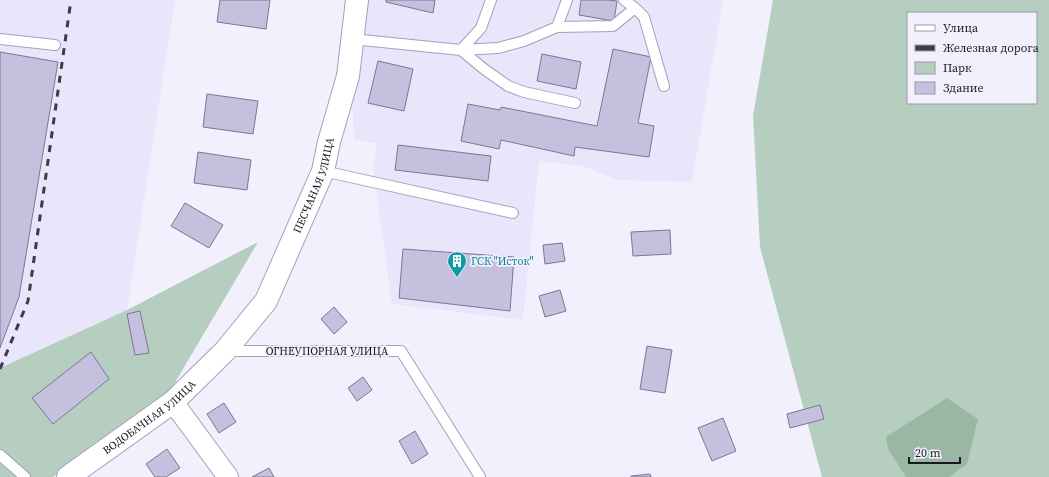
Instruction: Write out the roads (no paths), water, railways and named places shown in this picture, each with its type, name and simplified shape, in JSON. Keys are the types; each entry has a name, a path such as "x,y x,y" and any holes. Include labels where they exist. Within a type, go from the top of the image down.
{"street":[{"name":"ПЕСЧАНАЯ УЛИЦА","path":"225,351 266,301 323,171 329,142 348,76 357,0"},
{"name":"ВОДОБАЧНАЯ УЛИЦА","path":"68,477 174,402 225,351"},
{"path":"174,402 228,477"}],"lane":[{"path":"461,50 481,28 491,0"},
{"path":"557,28 567,0"},
{"path":"624,0 644,17 664,86"},
{"path":"352,39 461,50 498,48 524,41 557,28 613,26 635,8"},
{"path":"0,39 55,45"},
{"path":"461,50 508,86 524,92 575,103"},
{"path":"323,171 513,213"},
{"name":"ОГНЕУПОРНАЯ УЛИЦА","path":"225,351 401,351 480,477"},
{"path":"0,455 26,477"}],"railway":[{"path":"0,369 28,301 71,0"}],"place":[{"name":"ГСК \"Исток\"","path":"457,278"}]}
